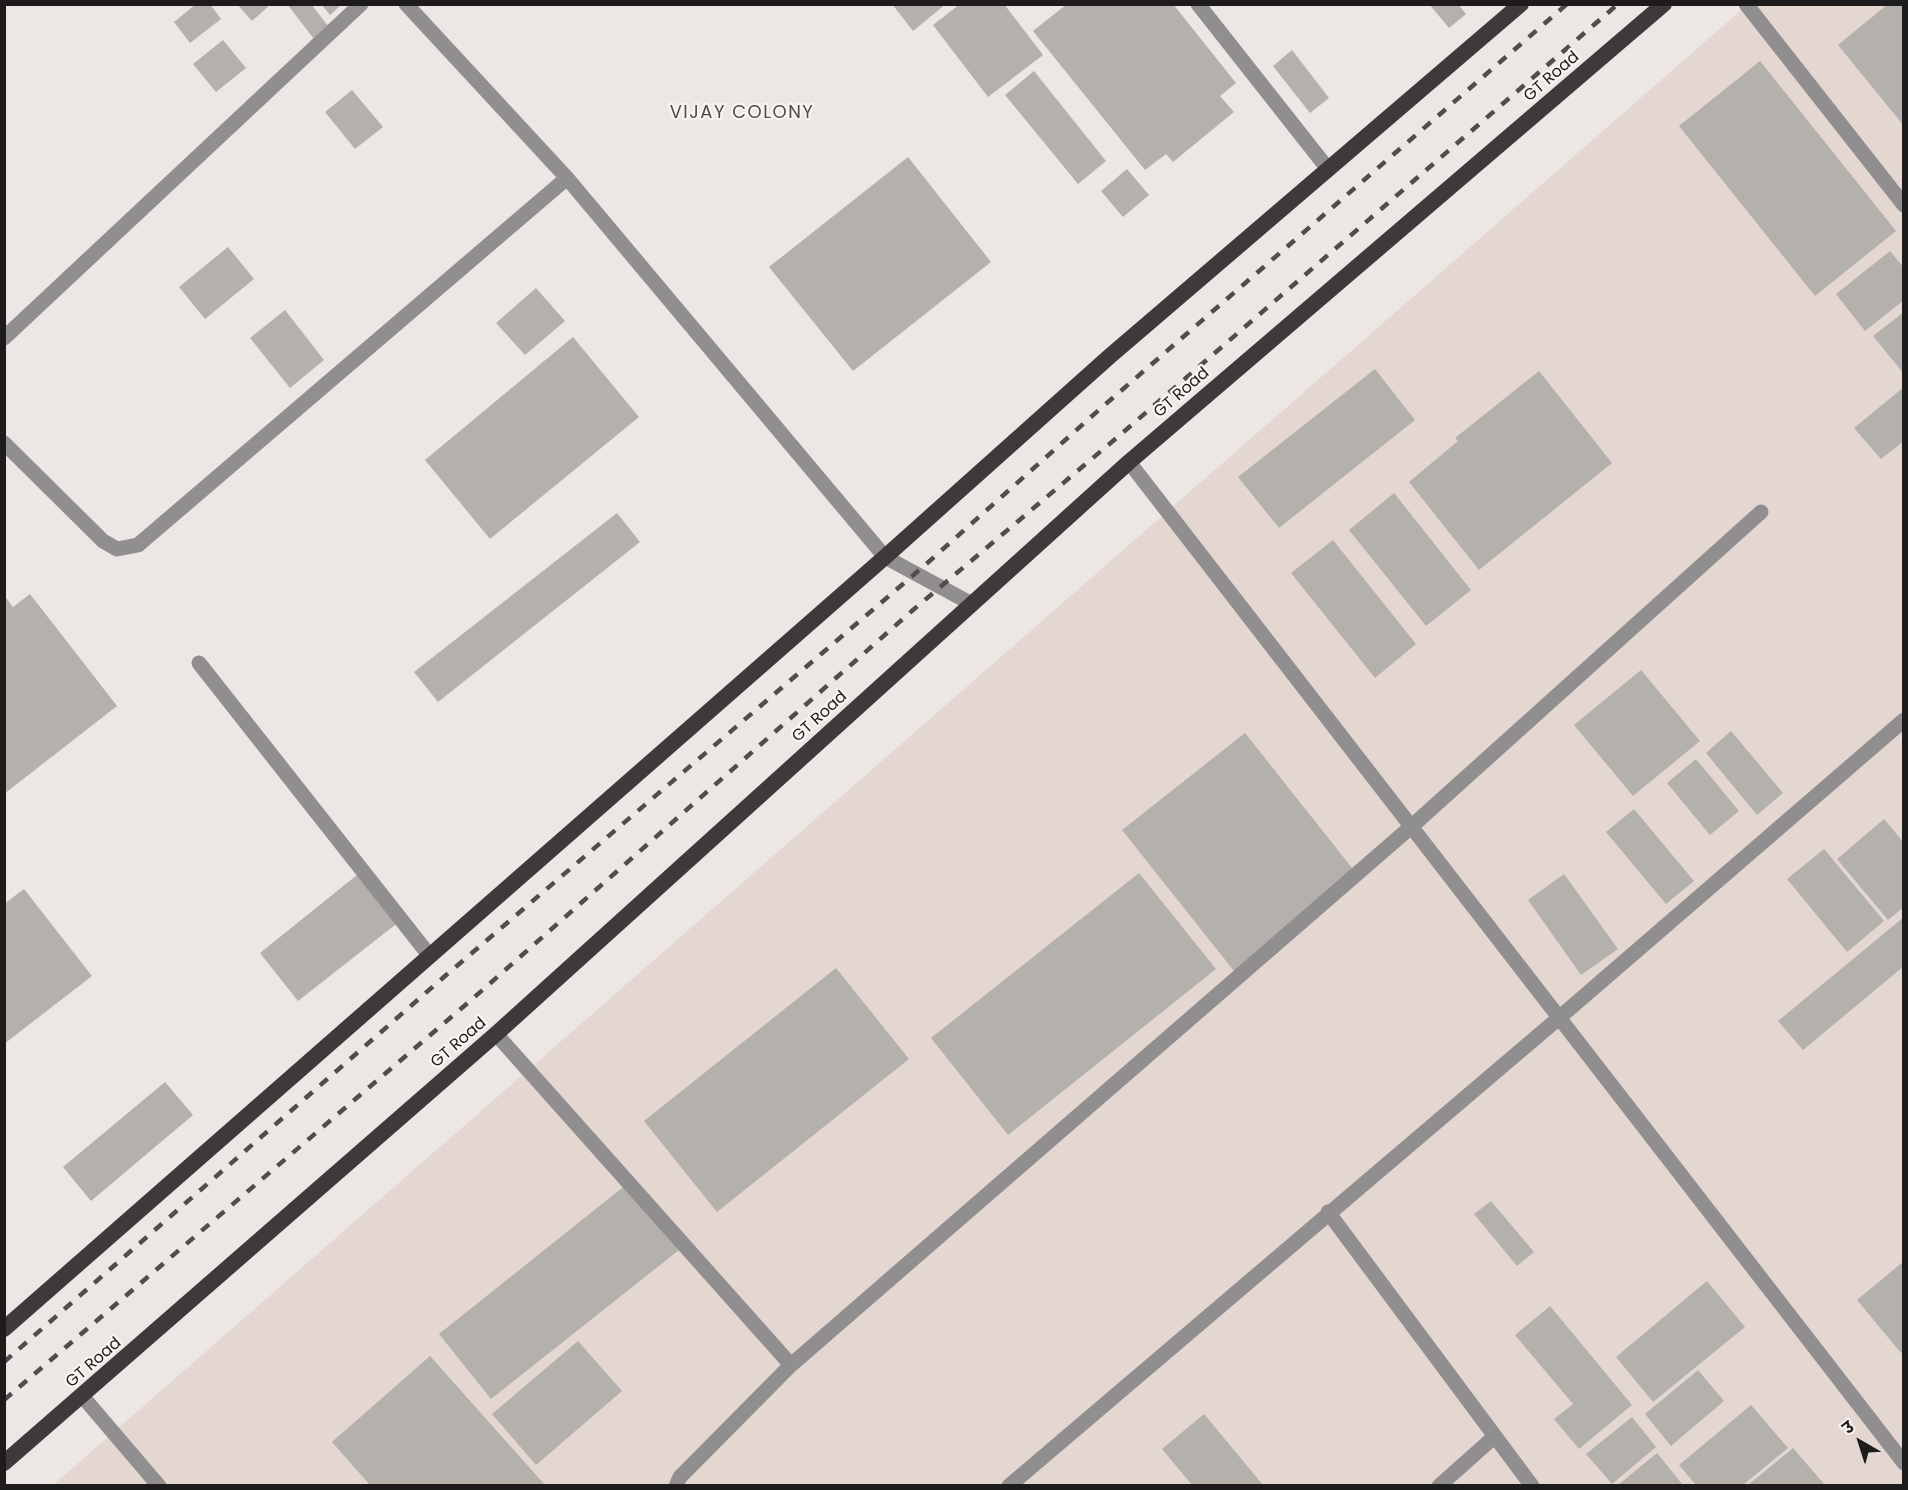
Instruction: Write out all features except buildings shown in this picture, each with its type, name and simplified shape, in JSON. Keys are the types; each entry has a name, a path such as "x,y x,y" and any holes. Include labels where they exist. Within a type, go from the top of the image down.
{"highway":[{"path":"4,1329 885,557 1110,356 1521,4"},
{"name":"GT Road","path":"4,1463 496,1034 1129,462 1664,4"}],"street":[{"path":"4,338 361,4"},
{"path":"406,4 567,178 885,557 972,604"},
{"path":"1198,4 1328,169"},
{"path":"1746,4 1904,205"},
{"path":"4,443 103,541 117,549 138,545 567,178"},
{"path":"1129,462 1904,1463"},
{"path":"676,1485 680,1477 791,1365 1412,826 1761,512"},
{"path":"199,663 429,955"},
{"path":"1009,1485 1560,1017 1904,720"},
{"path":"496,1034 791,1365"},
{"path":"1329,1212 1494,1437 1532,1485"},
{"path":"83,1396 159,1485"},
{"path":"1439,1485 1494,1437"}],"shaded area":[{"path":"1747,5 1903,5 1903,1485 52,1486"}],"railway":[{"path":"4,1362 445,976 924,566 1100,409 1567,4"},
{"path":"4,1400 470,1001 913,610 1120,435 1618,4"}],"district":[{"name":"VIJAY COLONY","path":"742,113"}]}
